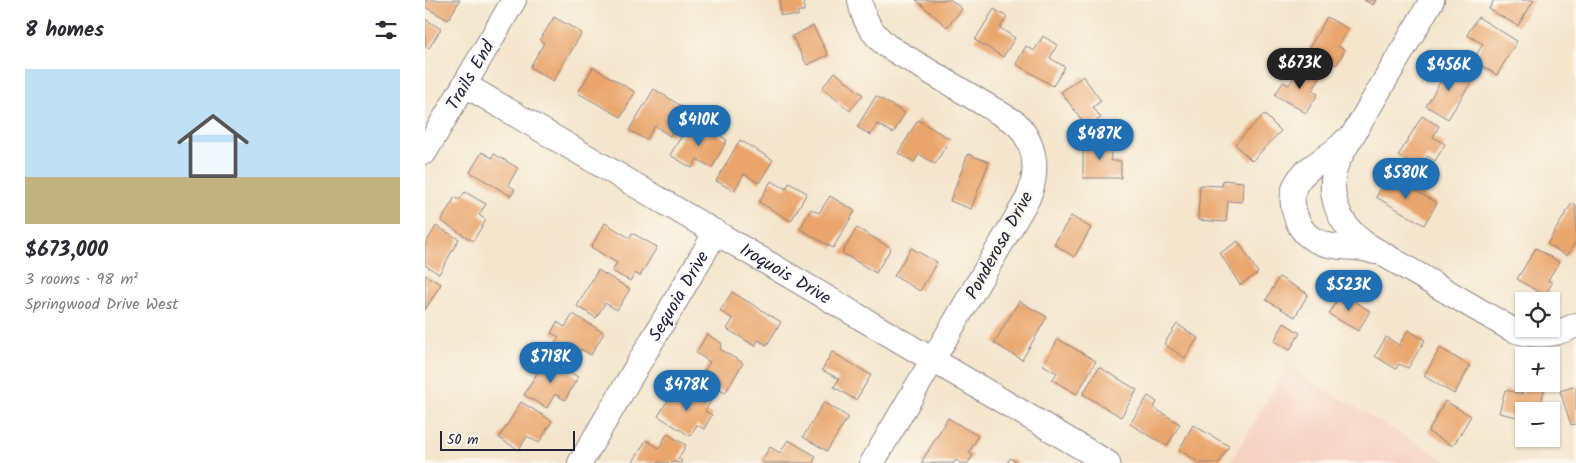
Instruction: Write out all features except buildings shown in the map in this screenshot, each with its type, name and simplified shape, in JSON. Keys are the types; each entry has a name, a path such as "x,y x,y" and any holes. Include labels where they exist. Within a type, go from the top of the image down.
{"street":[{"name":"Trails End","path":"425,152 514,0"},
{"name":"Ponderosa Drive","path":"860,0 865,19 877,37 893,50 1016,123 1025,132 1031,144 1035,166 1034,179 1028,198 872,463"},
{"path":"1431,0 1342,152 1333,174 1335,203 1341,218 1355,236 1511,329 1529,334 1545,335 1558,333 1576,325"},
{"name":"Iroquois Drive","path":"465,85 1108,463"},
{"path":"1357,127 1332,153 1312,165 1300,178 1293,192 1293,208 1300,226 1315,240 1328,245 1368,249 1392,259"},
{"name":"Sequoia Drive","path":"580,463 716,232"}],"shaded area":[{"path":"1287,367 1450,463 1230,463"}]}
